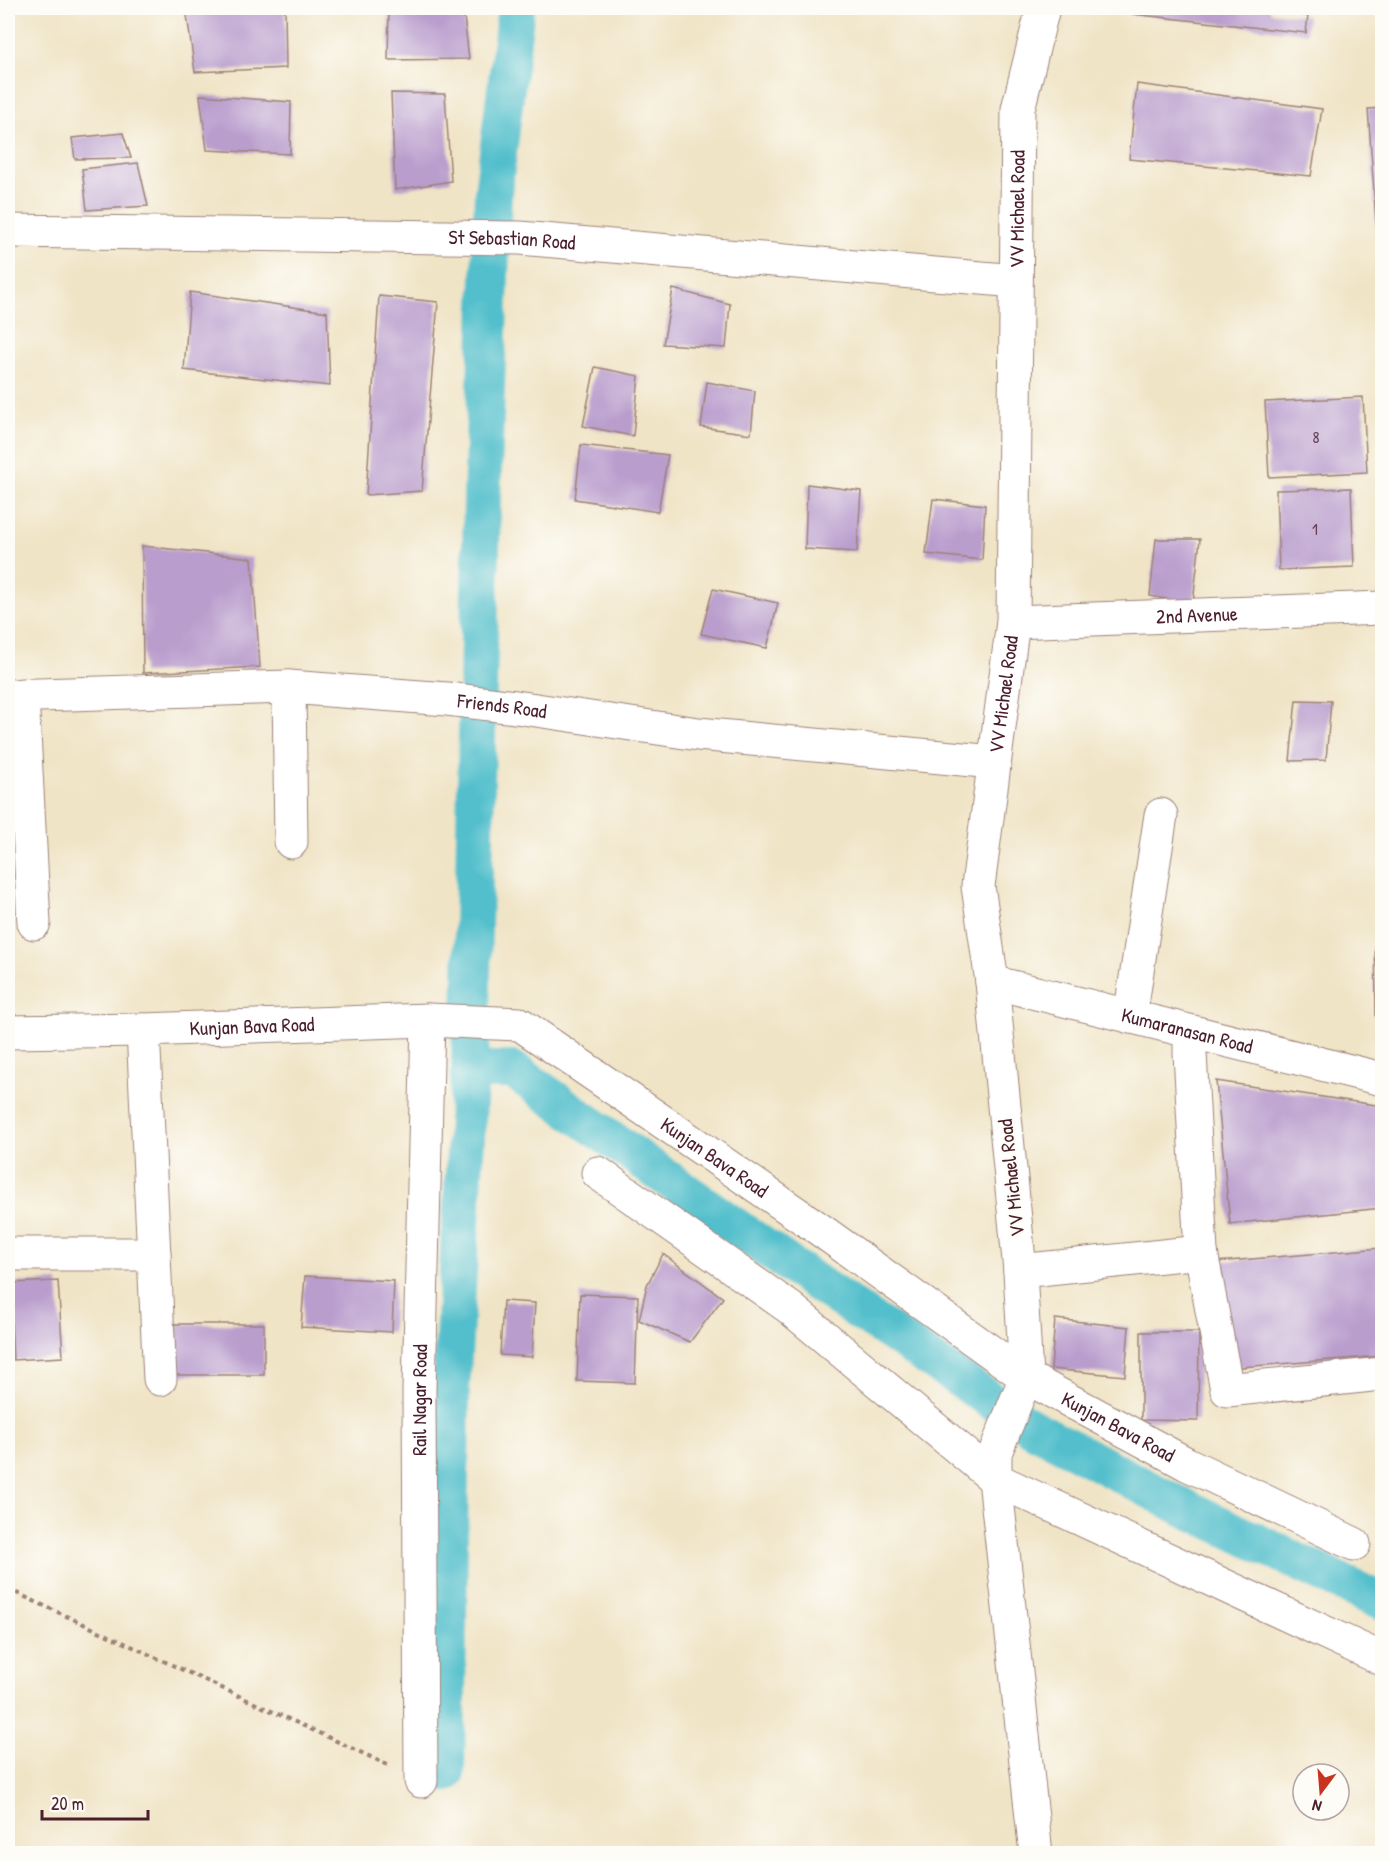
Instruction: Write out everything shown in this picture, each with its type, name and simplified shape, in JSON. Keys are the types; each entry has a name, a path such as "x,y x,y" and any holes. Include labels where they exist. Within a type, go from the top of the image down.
{"street":[{"name":"VV Michael Road","path":"1025,1380 1020,1271 992,982 978,886 1013,622 1018,109 1043,8"},
{"name":"St Sebastian Road","path":"8,231 514,238 1016,281"},
{"name":"2nd Avenue","path":"1013,622 1383,608"},
{"name":"Friends Road","path":"15,696 289,687 447,699 698,734 994,762"},
{"path":"289,687 291,842"},
{"path":"15,696 34,923"},
{"path":"1130,1017 1161,815"},
{"name":"Kumaranasan Road","path":"992,982 1383,1079"},
{"name":"Kunjan Bava Road","path":"8,1032 143,1030 428,1020 520,1024 822,1231 1025,1380 1187,1464 1354,1544"},
{"name":"Rail Nagar Road","path":"421,1781 418,1391 428,1020"},
{"path":"143,1030 160,1379"},
{"path":"1190,1032 1201,1252 1227,1390 1383,1374"},
{"path":"598,1173 790,1308 995,1466 1383,1659"},
{"path":"1020,1271 1201,1252"},
{"path":"8,1254 154,1254"},
{"path":"1025,1380 995,1466 1036,1854"}],"path":[{"path":"8,1589 421,1781"}],"building":[{"path":"186,8 285,8 286,68 195,72"},
{"path":"389,8 463,8 469,59 388,60"},
{"path":"1133,8 1270,8 1270,12 1308,16 1306,33 1132,14"},
{"path":"1137,84 1322,109 1311,176 1129,159"},
{"path":"391,93 445,94 451,181 395,190"},
{"path":"200,95 291,102 290,154 207,150"},
{"path":"1382,108 1382,247 1378,248 1368,109"},
{"path":"123,133 131,158 75,159 72,138"},
{"path":"138,163 148,206 87,210 82,169"},
{"path":"673,289 730,304 726,348 663,344"},
{"path":"190,292 327,312 330,386 184,370"},
{"path":"379,296 438,302 422,491 366,495"},
{"path":"595,367 639,376 633,436 583,426"},
{"path":"707,382 755,391 751,434 701,427"},
{"path":"1363,397 1367,472 1269,477 1265,402"},
{"path":"581,445 668,455 658,512 575,499"},
{"path":"807,484 861,491 857,552 805,549"},
{"path":"1351,488 1354,567 1279,570 1276,490"},
{"path":"933,499 985,505 982,560 926,554"},
{"path":"1156,539 1200,539 1193,604 1150,596"},
{"path":"142,546 252,558 260,667 143,673"},
{"path":"713,589 778,603 767,648 701,634"},
{"path":"1296,700 1331,701 1326,760 1290,761"},
{"path":"1375,929 1382,929 1382,1017 1376,1017"},
{"path":"1216,1081 1382,1106 1382,1208 1230,1224"},
{"path":"1382,1248 1382,1356 1228,1368 1216,1262"},
{"path":"663,1254 723,1298 690,1342 639,1320 647,1285"},
{"path":"305,1276 394,1281 392,1332 301,1327"},
{"path":"58,1281 63,1357 13,1360 9,1283"},
{"path":"580,1294 638,1296 635,1383 577,1381"},
{"path":"503,1301 535,1303 532,1357 500,1355"},
{"path":"1055,1319 1129,1327 1125,1376 1051,1369"},
{"path":"172,1324 264,1324 264,1375 172,1375"},
{"path":"1141,1332 1199,1332 1198,1421 1141,1420"},
{"path":"1167,1849 1247,1850 1247,1854 1168,1854"}],"waterway":[{"path":"446,1773 451,1389 470,1070 482,499 493,193 516,8"},
{"path":"470,1070 513,1070 793,1267 1029,1426 1175,1503 1382,1602"}]}
